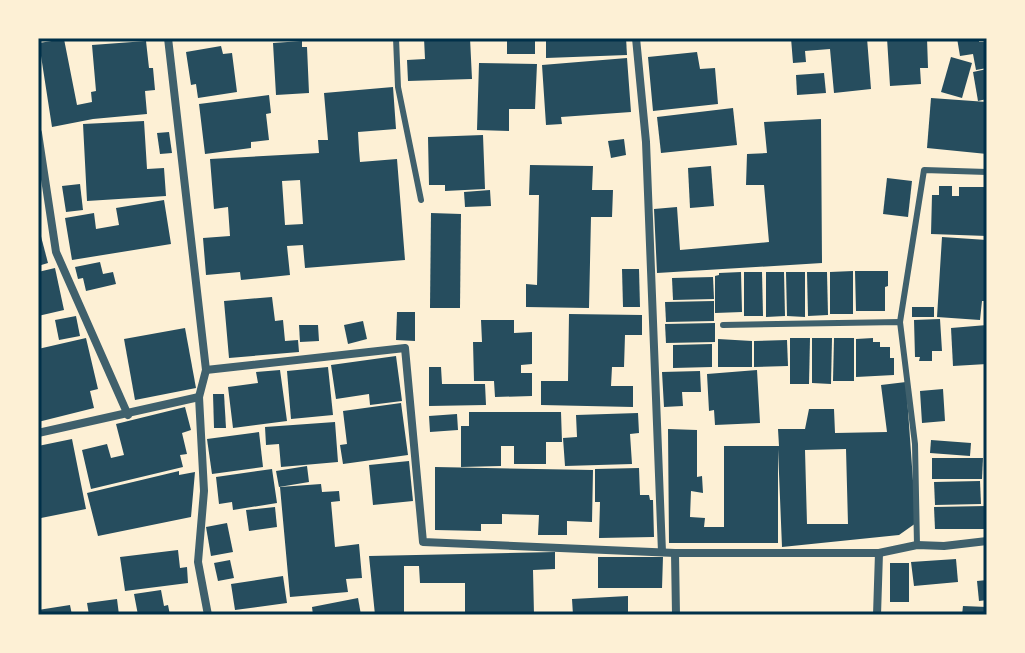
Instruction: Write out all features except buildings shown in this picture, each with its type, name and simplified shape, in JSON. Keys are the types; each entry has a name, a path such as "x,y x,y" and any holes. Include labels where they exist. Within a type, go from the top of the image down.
{"street":[{"path":"168,38 206,370 199,397 204,491 198,562 208,615"},
{"path":"636,38 646,142 662,552"},
{"path":"38,133 56,252 128,415"},
{"path":"206,370 405,348 423,542 675,553 879,553 917,545 944,546 987,541"},
{"path":"38,433 199,397"},
{"path":"675,553 676,615"},
{"path":"877,615 879,553"}],"lane":[{"path":"396,38 398,87 421,200"},
{"path":"917,545 915,444 900,322 924,170 987,172"},
{"path":"723,325 900,322"}]}
